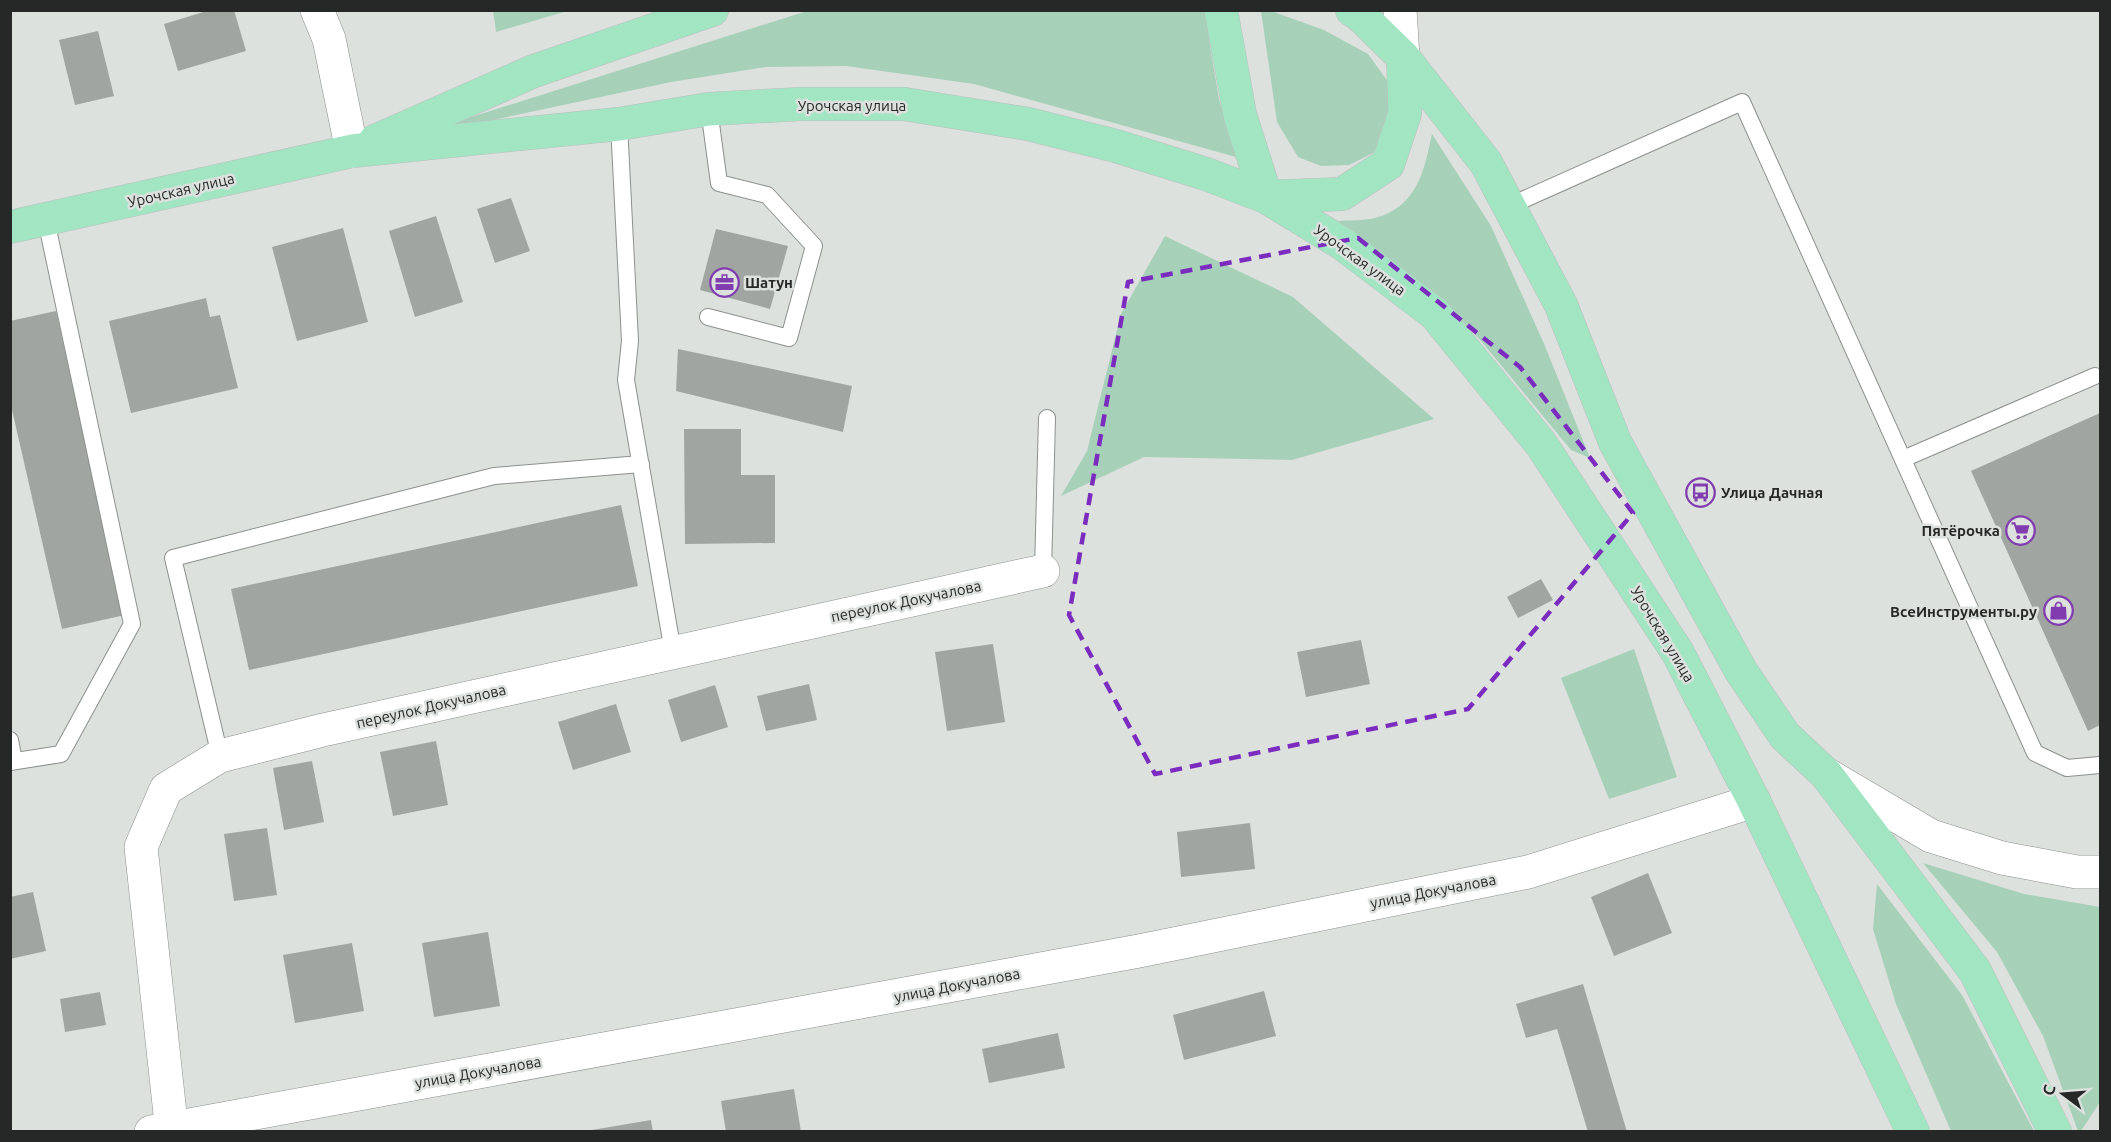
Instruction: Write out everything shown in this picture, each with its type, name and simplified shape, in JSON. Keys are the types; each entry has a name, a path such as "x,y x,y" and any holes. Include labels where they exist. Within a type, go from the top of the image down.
{"main road":[{"name":"Урочская улица","path":"352,151 534,71 712,10"},
{"path":"1221,10 1240,115 1266,197 1342,194 1388,164 1405,113 1403,57"},
{"path":"1353,10 1403,57 1486,163 1561,305 1615,442 1735,661 1785,736 1826,774 1975,971 2055,1131"},
{"name":"Урочская улица","path":"10,227 352,151 619,124 709,110 801,104 904,104 1029,124 1116,146 1206,174 1266,197 1343,244 1435,314 1541,444 1678,653 1754,801 1913,1131"}],"street":[{"path":"317,10 329,39 352,151"},
{"path":"1400,10 1403,57"},
{"name":"переулок Докучалова","path":"165,1130 141,847 166,789 219,756 334,728 1042,571"},
{"path":"1826,774 1931,836 2002,858 2077,872 2100,872"},
{"name":"улица Докучалова","path":"165,1130 1139,951 1517,874 1754,801"}],"lane":[{"path":"1509,206 1743,102 2035,753 2067,768 2100,765"},
{"path":"708,317 789,338 814,246 767,195 719,183 709,110"},
{"path":"619,124 630,341 626,380 673,652"},
{"path":"10,740 12,761 61,754 132,624 46,220"},
{"path":"1903,459 2095,376"},
{"path":"1042,571 1047,418"},
{"path":"219,756 173,558 494,476 641,464"}],"highlighted area":[{"path":"1358,238 1520,367 1633,513 1468,709 1155,774 1069,615 1128,282"}],"green space":[{"path":"493,10 567,10 567,11 496,32"},
{"path":"1207,10 1210,46 1219,99 1236,157 974,84 846,66 766,67 671,82 470,125 443,126 807,11"},
{"path":"1261,11 1271,11 1324,30 1368,54 1389,83 1389,133 1373,153 1349,165 1321,166 1298,157 1277,122"},
{"path":"1432,134 1491,226 1545,346 1590,458 1571,450 1481,341 1437,295 1337,221 1375,218 1389,213 1400,205 1409,196 1422,174"},
{"path":"1165,236 1293,297 1434,419 1292,460 1144,457 1061,496 1087,451 1121,314"},
{"path":"1634,649 1677,777 1609,799 1561,678"},
{"path":"1923,863 2024,894 2100,907 2100,1102 2081,1131 2078,1131 2043,1036 1997,952"},
{"path":"1877,884 1962,995 2034,1131 1951,1131 1896,1004 1873,929"}],"building":[{"path":"210,10 234,10 246,51 178,71 164,24"},
{"path":"98,31 114,96 75,105 59,40"},
{"path":"511,198 530,251 495,263 477,209"},
{"path":"436,216 463,302 415,317 389,231"},
{"path":"343,228 368,322 297,341 272,247"},
{"path":"716,229 788,246 770,309 700,290"},
{"path":"206,298 210,317 220,315 238,388 131,413 109,321"},
{"path":"56,311 125,615 62,629 10,401 10,321"},
{"path":"678,349 852,386 843,432 676,391"},
{"path":"2100,413 2100,725 2088,731 1971,471"},
{"path":"684,429 741,429 741,475 775,475 775,543 685,544"},
{"path":"621,505 638,586 249,670 231,589"},
{"path":"1541,579 1553,600 1518,618 1507,597"},
{"path":"1361,640 1370,684 1306,697 1297,652"},
{"path":"993,644 1005,722 947,731 935,652"},
{"path":"809,684 817,720 766,731 757,696"},
{"path":"715,685 728,727 681,742 668,700"},
{"path":"616,704 631,752 573,770 558,722"},
{"path":"436,741 448,805 393,816 380,752"},
{"path":"312,761 324,822 284,830 273,768"},
{"path":"1250,823 1255,869 1181,877 1177,832"},
{"path":"267,828 277,895 234,901 224,834"},
{"path":"1648,873 1672,933 1614,956 1591,897"},
{"path":"33,892 46,951 10,959 10,897"},
{"path":"488,932 500,1006 434,1017 422,943"},
{"path":"352,943 364,1011 295,1023 283,955"},
{"path":"1583,984 1627,1132 1588,1132 1557,1029 1526,1038 1516,1004"},
{"path":"1264,991 1276,1036 1184,1060 1173,1015"},
{"path":"100,992 106,1025 65,1032 60,999"},
{"path":"1058,1033 1065,1068 989,1083 982,1049"},
{"path":"794,1089 801,1132 726,1132 721,1101"},
{"path":"651,1120 653,1132 592,1132 592,1130"}],"place":[{"name":"Шатун","path":"724,282"},
{"name":"Улица Дачная","path":"1700,492"},
{"name":"Пятёрочка","path":"2021,530"},
{"name":"ВсеИнструменты.ру","path":"2058,611"}]}
